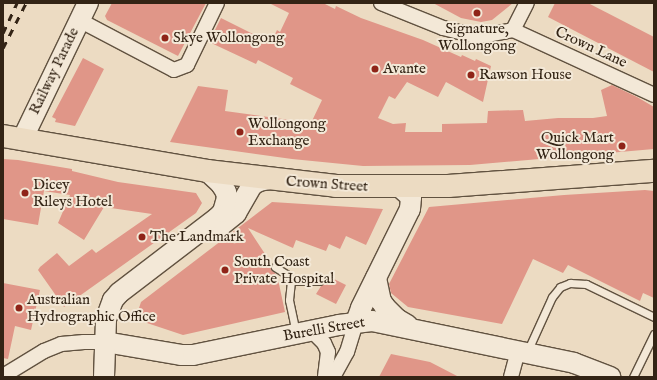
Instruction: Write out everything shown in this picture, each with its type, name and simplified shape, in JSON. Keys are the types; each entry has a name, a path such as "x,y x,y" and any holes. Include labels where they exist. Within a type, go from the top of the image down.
{"main road":[{"name":"Railway Parade","path":"12,138 88,3"},
{"name":"Crown Street","path":"12,138 206,171 336,186 400,187 539,181 654,170"},
{"path":"104,377 106,314 116,296 221,214 227,198 224,187 206,171"},
{"path":"203,229 221,227 228,222 239,209 252,186 259,181 269,179"},
{"path":"356,322 410,209 411,197 400,187"},
{"path":"376,278 381,301 385,308 397,320 416,329"},
{"name":"Burelli Street","path":"105,342 186,355 356,322 377,321 574,363 610,377"}],"street":[{"path":"79,20 174,70 187,65 217,3"},
{"path":"381,3 443,28 464,34 480,36 514,30 527,3"},
{"name":"Crown Lane","path":"514,30 654,95"},
{"path":"333,377 346,352 356,322"},
{"path":"304,332 324,343 328,352 325,377"},
{"path":"3,376 44,351 58,345 75,342 105,342"},
{"path":"511,377 522,352"}],"lane":[{"path":"275,267 286,274 291,281 289,300 304,332"},
{"path":"291,281 319,281"},
{"path":"522,352 552,297 560,287 570,283 586,284 654,317"},
{"path":"633,377 654,334"}],"building":[{"name":"Skye Wollongong","path":"112,3 206,3 178,56 107,20 105,16"},
{"path":"269,3 323,3 335,9 336,6 361,18 423,40 461,57 462,55 475,61 476,59 491,66 483,102 446,82 438,97 407,82 395,99 389,96 378,118 393,124 406,123 405,132 442,132 442,124 487,123 488,111 523,110 525,121 607,116 601,90 612,85 654,107 654,149 470,165 363,166 292,159 170,142 198,86 228,90 225,111 311,123 322,100 290,84 293,78 258,60 256,64 209,42 221,18 271,43 277,30 280,32 289,13"},
{"name":"Signature, Wollongong","path":"433,3 513,3 492,20 481,22 461,18"},
{"path":"555,3 588,3 654,37 654,72 548,17"},
{"path":"83,58 104,69 75,126 55,122 56,119 52,117"},
{"path":"3,159 72,169 72,171 118,182 196,193 202,203 196,213 64,307 38,270 40,267 57,253 69,266 92,249 96,253 152,214 104,207 84,240 58,223 70,195 44,191 38,225 3,219"},
{"path":"645,190 654,191 654,298 643,293 640,301 568,265 563,273 533,259 502,324 408,307 391,293 389,284 429,207 564,195"},
{"path":"272,202 383,209 366,245 346,236 340,249 329,244 326,251 296,240 293,248 248,228 269,260 271,270 275,273 285,312 183,335 147,323 141,316 139,308 141,302"},
{"path":"326,275 346,285 336,304 316,294"},
{"name":"Australian Hydrographic Office","path":"3,283 40,290 31,330 15,326 8,359 3,358"},
{"path":"391,354 430,362 459,377 379,377"}],"railway":[{"path":"3,33 17,3"},
{"path":"3,48 26,3"}],"place":[{"name":"Signature, Wollongong","path":"477,13"},
{"name":"Skye Wollongong","path":"165,38"},
{"name":"Avante","path":"375,69"},
{"name":"Rawson House","path":"471,75"},
{"name":"Wollongong Exchange","path":"240,132"},
{"name":"Quick Mart Wollongong","path":"622,146"},
{"name":"Dicey Rileys Hotel","path":"25,193"},
{"name":"The Landmark","path":"142,237"},
{"name":"South Coast Private Hospital","path":"225,270"},
{"name":"Australian Hydrographic Office","path":"19,308"}]}
